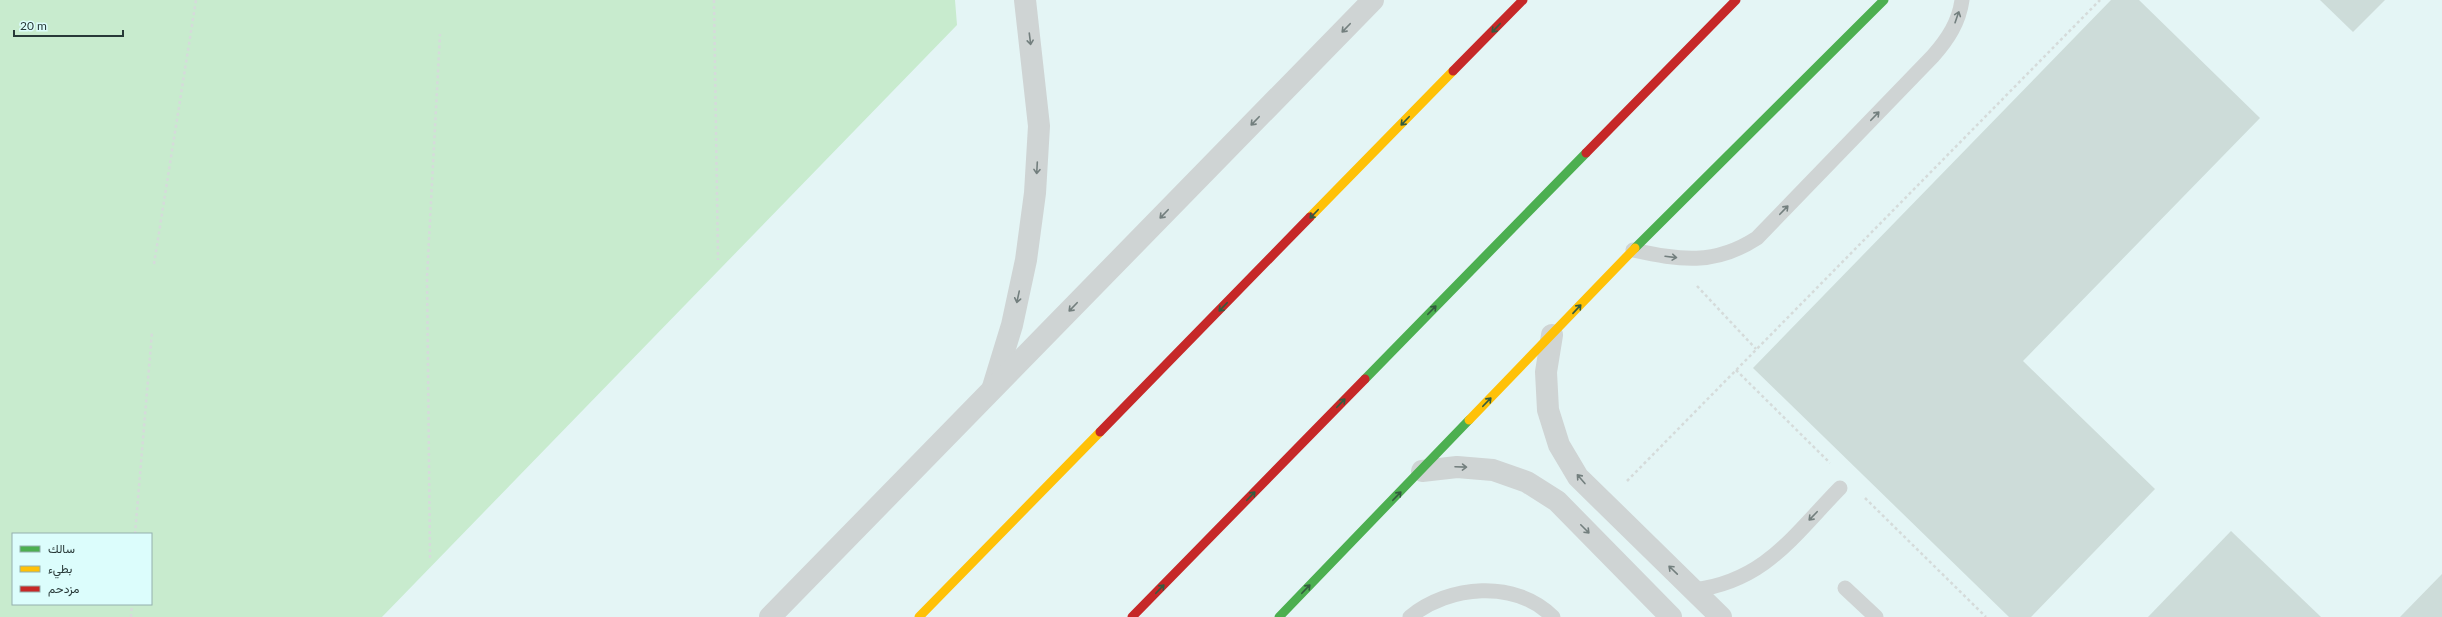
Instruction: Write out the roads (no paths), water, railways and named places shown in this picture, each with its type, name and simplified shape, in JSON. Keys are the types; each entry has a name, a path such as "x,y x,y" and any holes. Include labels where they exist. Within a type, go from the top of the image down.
{"main road":[{"path":"919,617 1523,0"},
{"path":"1132,617 1736,0"},
{"path":"1279,617 1422,471 1633,250 1884,0"}],"street":[{"path":"992,390 1012,325 1026,260 1035,193 1040,126 1025,0"},
{"path":"770,617 1373,0"},
{"path":"1552,335 1546,372 1548,410 1559,445 1578,477 1721,617"},
{"path":"1422,471 1458,467 1493,470 1527,482 1557,501 1671,617"}],"lane":[{"path":"1633,250 1671,258 1713,257 1729,254 1757,238 1946,42 1954,26 1962,0"},
{"path":"1694,590 1732,582 1764,565 1840,488"},
{"path":"1845,588 1876,617"},
{"path":"1410,617 1438,599 1460,593 1481,590 1505,592 1527,600 1553,617"}]}
